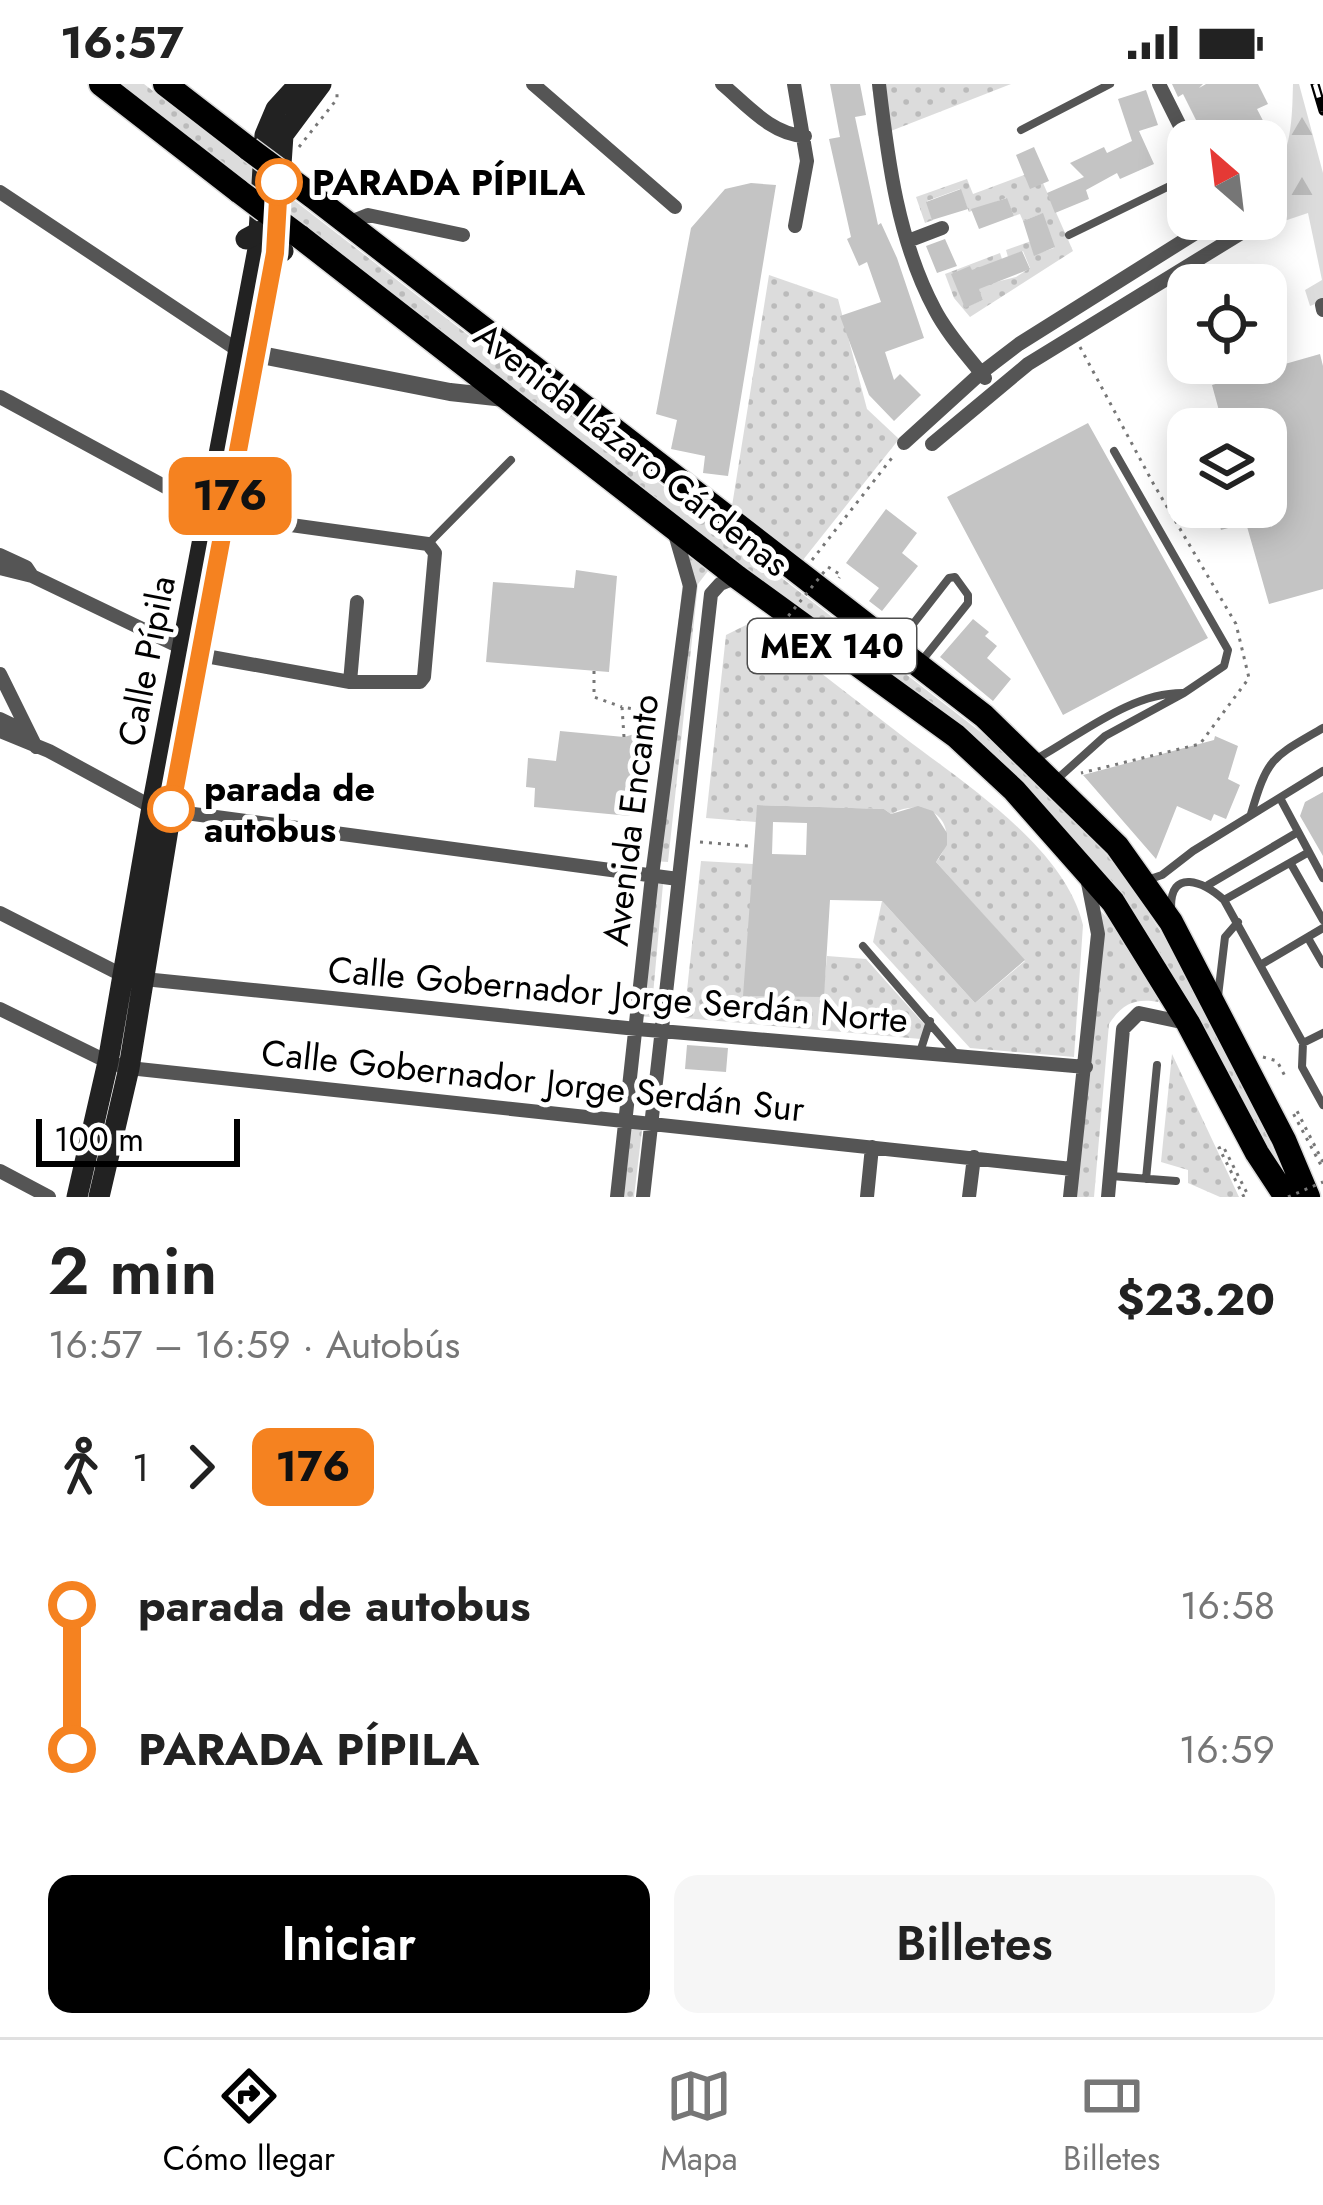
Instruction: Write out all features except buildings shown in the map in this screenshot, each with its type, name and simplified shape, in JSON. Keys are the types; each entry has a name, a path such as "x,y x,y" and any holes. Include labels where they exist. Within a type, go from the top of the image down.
{"highway":[{"name":"Avenida Lázaro Cárdenas","path":"101,84 240,192 291,243 467,368 737,577 956,736 1014,790 1113,902 1287,1197"},
{"name":"Avenida Lázaro Cárdenas","path":"165,84 272,146 311,195 984,716 1033,761 1117,846 1171,922 1284,1140 1308,1197"},
{"name":"MEX 140","path":"1284,1140 1323,1191"},
{"name":"MEX 140","path":"1257,1153 1271,1197"}],"main road":[{"path":"272,146 277,109 299,84"},
{"path":"272,146 321,84"},
{"name":"Calle Pípila","path":"99,1197 161,809 248,352 272,146"},
{"path":"257,231 291,243 268,334 248,352 235,308 246,239 257,231"},
{"name":"Calle Pípila","path":"77,1197 118,1065"}],"street":[{"path":"532,84 675,207"},
{"path":"722,84 788,136 806,136"},
{"path":"794,84 808,161 795,226"},
{"path":"880,84 890,174 908,241 934,308 993,390"},
{"path":"1160,84 1177,120"},
{"path":"0,191 248,352 450,392 505,398"},
{"path":"348,223 368,215 464,235"},
{"path":"908,241 942,228"},
{"path":"904,443 981,373 1186,240"},
{"path":"932,444 993,390 1073,334 1229,240"},
{"path":"450,392 464,381 467,368"},
{"path":"0,397 217,513 428,544 435,553 424,677 420,682 350,682 191,652 32,576 0,568"},
{"name":"Avenida Encanto","path":"617,1197 690,586 671,524"},
{"path":"0,554 26,567 32,576"},
{"name":"Avenida Encanto","path":"643,1197 711,594 737,577"},
{"path":"350,682 357,602"},
{"path":"0,674 38,744"},
{"path":"0,719 161,809 678,879"},
{"path":"0,731 38,744"},
{"path":"1070,1197 1098,934 1084,867"},
{"name":"Calle Gobernador Jorge Serdán Norte","path":"0,913 133,977 637,1029 1086,1066"},
{"name":"Calle Gobernador Jorge Serdán Sur","path":"0,1009 118,1065 1072,1169"},
{"path":"1108,1197 1124,1029 1129,1018 1139,1012 1188,1023"},
{"path":"867,1197 872,1147"},
{"path":"969,1197 974,1157"},
{"path":"0,1172 49,1197"}],"lane":[{"path":"1021,130 1110,84"},
{"path":"1070,235 1167,187"},
{"path":"1056,784 1106,736 1224,666 1228,650 1114,451"},
{"path":"428,544 511,460"},
{"path":"894,648 955,577 968,603 918,666"},
{"path":"1033,761 1137,702 1159,692 1184,692"},
{"path":"1250,815 1263,771 1273,758 1323,728"},
{"path":"1143,882 1162,875 1323,771"},
{"path":"1280,798 1323,878"},
{"path":"1208,885 1298,832"},
{"path":"1225,900 1309,852"},
{"path":"1262,964 1309,938 1323,924 1291,864"},
{"path":"1171,922 1170,892 1175,886 1208,885 1225,900 1303,1043 1302,1067 1323,1105"},
{"path":"1216,1010 1225,937 1238,922"},
{"path":"1309,938 1323,964"},
{"path":"863,946 959,1058"},
{"path":"920,1053 930,1019"},
{"path":"1303,1043 1323,1033"},
{"path":"1146,1179 1157,1065"},
{"path":"1110,1176 1176,1180"}],"path":[{"path":"272,146 337,99 338,84"},
{"path":"1056,784 1077,773 1200,744 1249,678 1236,623 1073,334"},
{"path":"800,576 904,443"},
{"path":"777,630 828,567"},
{"path":"594,670 594,697 652,712"},
{"path":"622,707 624,737"},
{"path":"698,842 748,846"},
{"path":"1238,1052 1277,1061 1287,1080"},
{"path":"1323,1162 1294,1112 1323,1169"},
{"path":"1223,1146 1247,1197 1219,1148 1223,1146"},
{"path":"1287,1197 1323,1182"}],"green space":[{"path":"120,84 144,84 1000,747 1071,815 1139,898 1212,1023 1296,1197 1290,1197 1199,1021 1138,919 1049,812"},
{"path":"872,84 1011,84 878,136"},
{"path":"1293,84 1299,84 1323,173 1323,301 1310,306 1305,290 1322,280 1308,213 1287,220"},
{"path":"1024,175 1043,183 1073,251 970,317 954,298 945,274 1000,253 996,282 1030,268 1023,251 1008,257 1006,250 1031,241 1036,254 1054,248 1041,214 1023,221 1020,214 1014,216 1006,198 969,212 960,189 927,201 933,220 925,223 916,197 967,179 973,194","holes":["970,267 983,300 965,307 952,274"]},
{"path":"769,275 838,299 867,409 899,439 803,560 732,506"},
{"path":"680,545 711,567 698,584 668,862 653,861 683,580"},
{"path":"754,621 981,795 1056,869 1083,925 1074,1057 970,1048 873,942 882,901 975,1003 1025,961 936,862 947,836 945,825 930,810 891,814 884,809 758,805 756,822 706,818 726,635"},
{"path":"701,861 753,864 823,997 827,956 866,959 925,1025 921,1039 684,1018"},
{"path":"649,882 663,884 651,1017 635,1016"},
{"path":"1099,909 1131,944 1161,997 1158,1002 1130,1004 1109,1024 1094,1197 1075,1197"},
{"path":"1172,1054 1239,1197 1220,1197 1188,1183 1188,1170 1161,1162"},
{"path":"622,1127 642,1130 634,1197 616,1197"}],"railway":[{"path":"1315,84 1323,111"}],"bus line":[{"name":"176","path":"171,809 275,253 279,182"}],"place":[{"name":"PARADA PÍPILA","path":"279,182"},
{"name":"parada de autobus","path":"171,809"}]}
